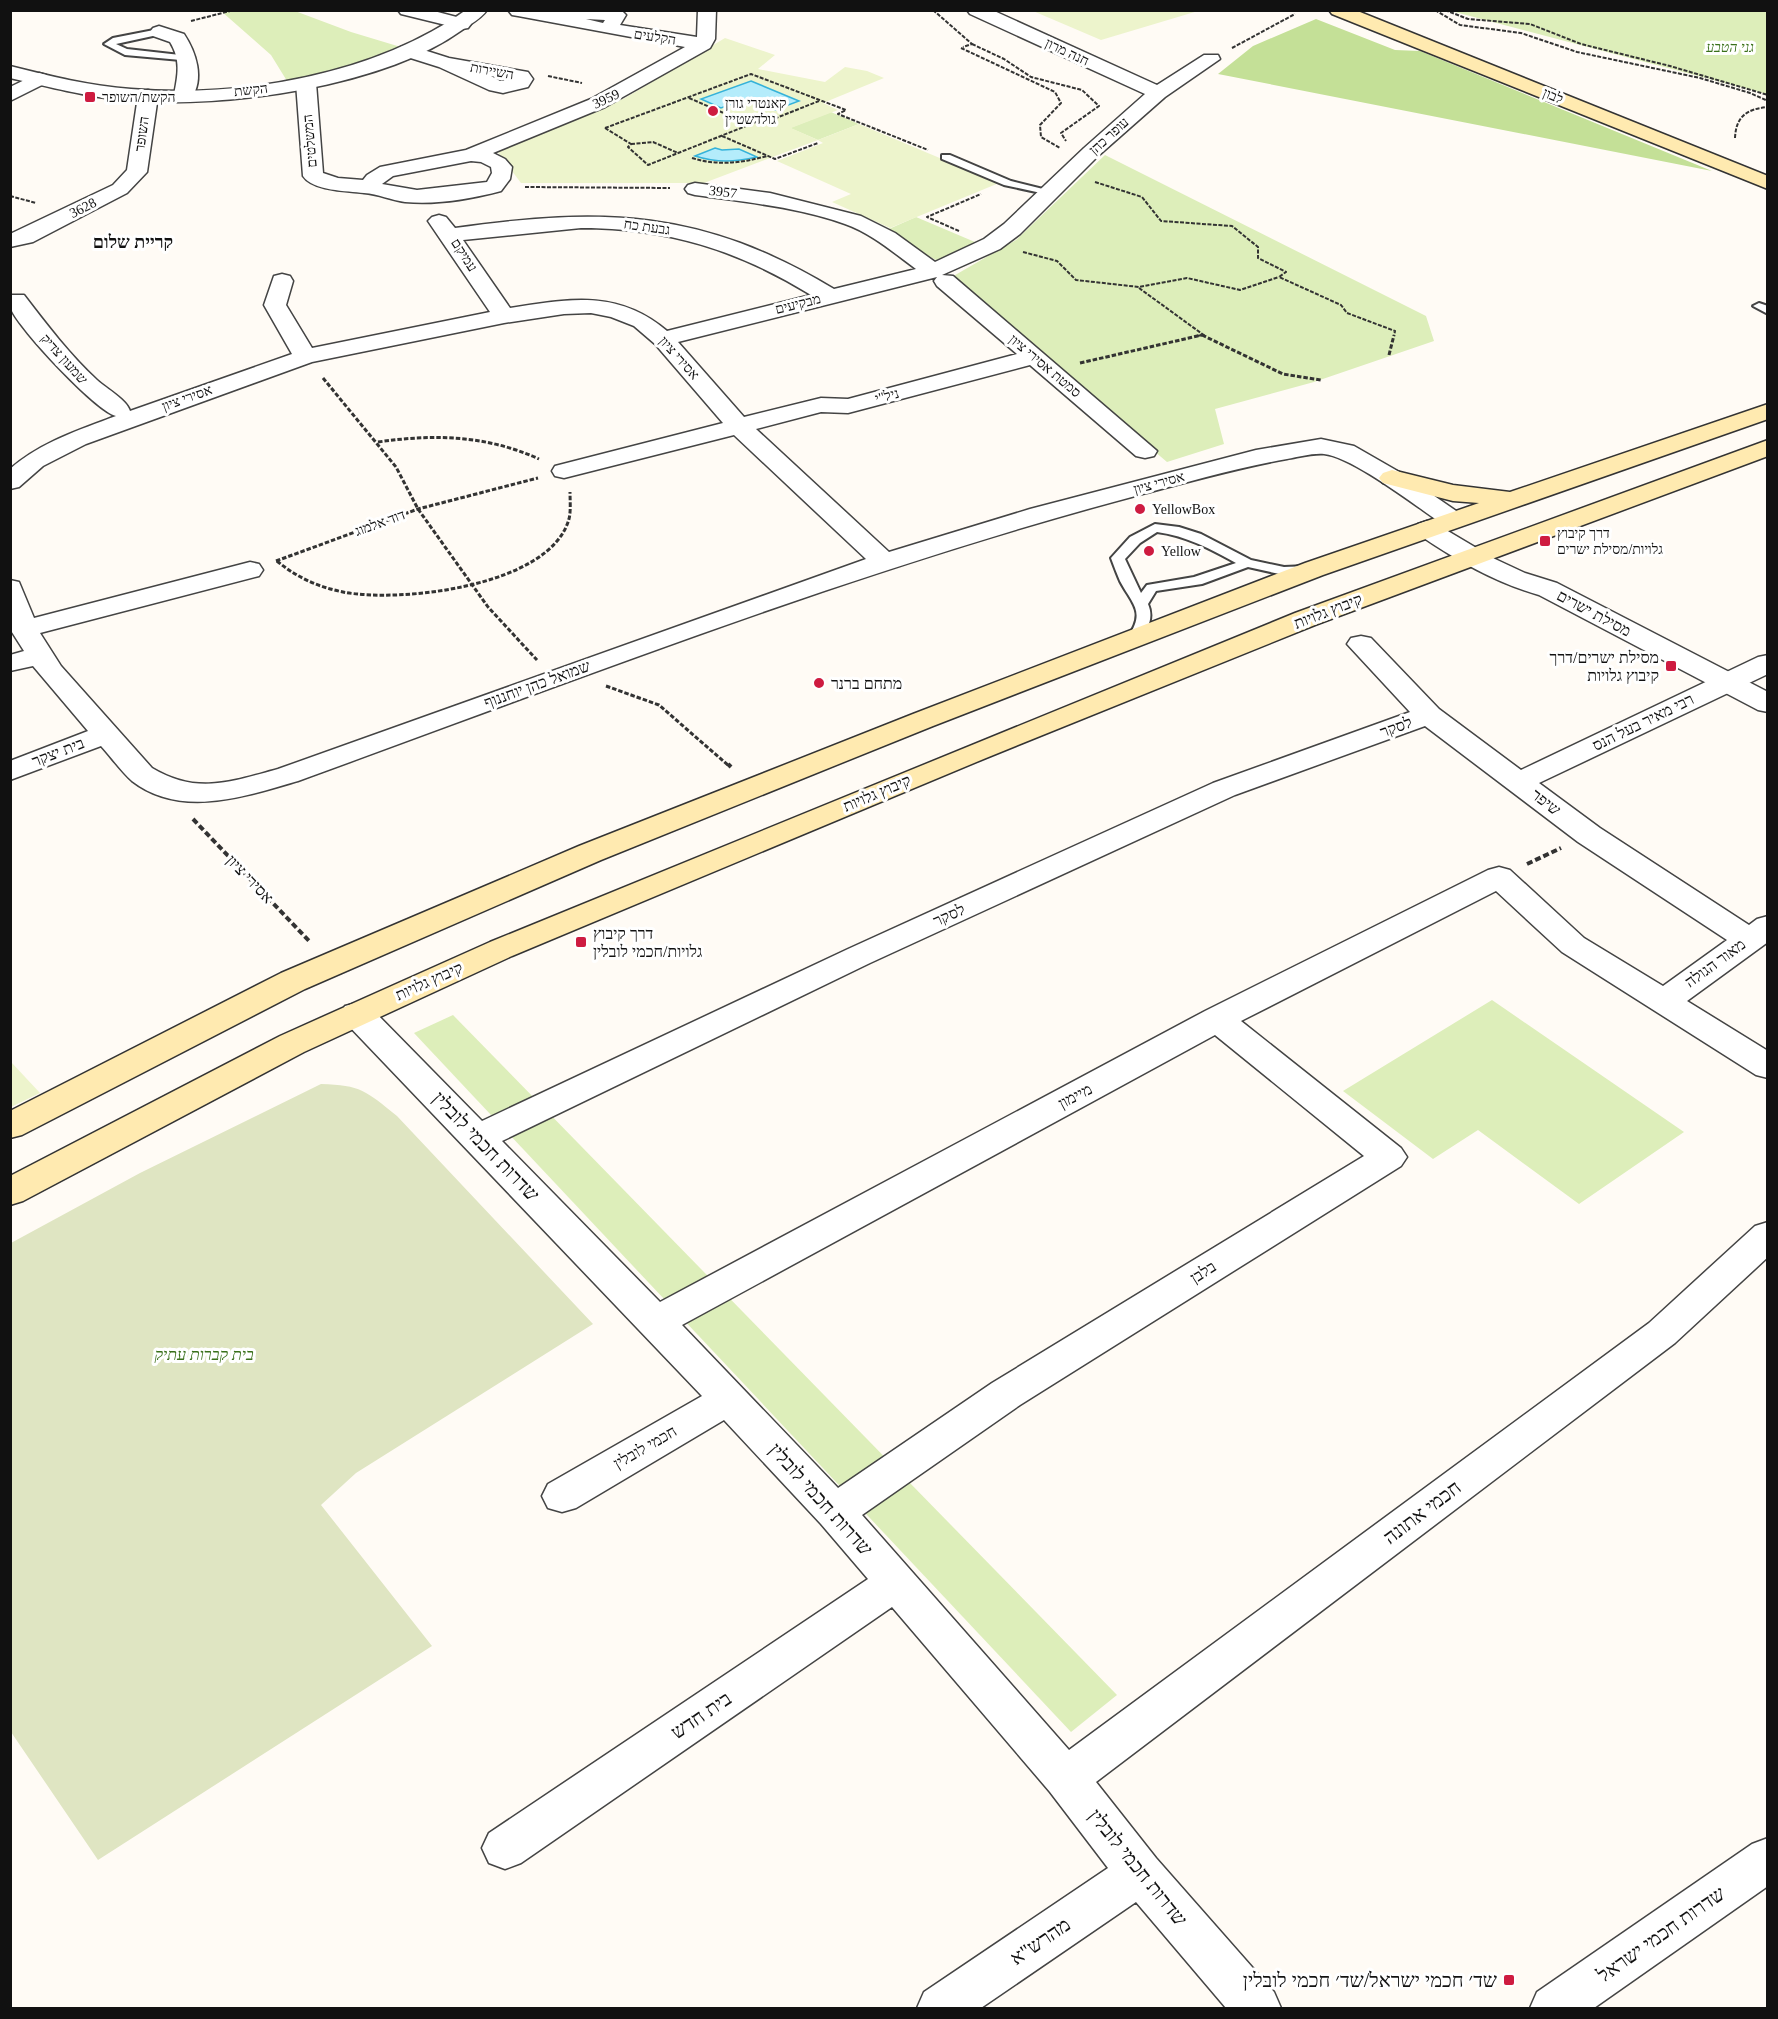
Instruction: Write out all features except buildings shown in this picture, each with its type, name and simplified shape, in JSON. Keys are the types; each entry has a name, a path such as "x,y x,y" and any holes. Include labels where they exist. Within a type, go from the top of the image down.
{"main road":[{"name":"לבון","path":"1338,10 1767,183"},
{"path":"10,1126 293,981 559,867 1134,637 1314,569 1767,411"},
{"name":"קיבוץ גלויות","path":"10,1192 266,1058 501,949 976,752 1305,619 1767,447"},
{"path":"1392,478 1472,496 1496,498 1522,496"}],"street":[{"path":"407,10 462,24"},
{"name":"הקשת","path":"10,72 86,89 148,96 306,84 378,63 408,51 462,24 478,10"},
{"name":"הקלעים","path":"518,10 616,15 608,29 703,44"},
{"path":"703,44 706,39 707,10"},
{"name":"חנה מרון","path":"976,10 1158,93"},
{"path":"159,32 177,38 189,58 190,67 184,95"},
{"name":"3959","path":"370,187 374,179 387,171 471,155 622,92 703,44"},
{"name":"השיירות","path":"408,51 446,63 503,87 521,83 523,79 521,76"},
{"name":"עופר כהן","path":"939,276 1012,229 1091,152 1158,93 1211,59"},
{"path":"12,93 39,79"},
{"name":"המשלטים","path":"306,84 313,176 335,184 370,187"},
{"name":"השופר","path":"137,172 148,96"},
{"path":"370,187 389,194 420,198 494,186 502,178 504,171 500,165 492,158 471,155"},
{"name":"3628","path":"18,239 120,189 137,172"},
{"name":"3957","path":"695,189 770,199 854,220 887,238 939,276"},
{"name":"עמיקם","path":"420,198 451,235 504,316"},
{"name":"גבעת כח","path":"451,235 553,224 626,223 695,235 769,261 829,296"},
{"name":"מבקיעים","path":"663,339 829,296 939,276"},
{"name":"סמטת אסירי ציון","path":"939,276 1145,451"},
{"path":"10,461 48,439 192,383 296,360 275,305 282,281"},
{"name":"שמעון צדיק","path":"16,300 50,346 100,397 119,410"},
{"name":"אסירי ציון","path":"10,482 34,461 68,443 296,360 364,343 504,316 564,307 591,306 617,310 642,321 663,339 739,426 884,562 1039,514 1256,458 1321,446 1333,447 1362,459 1392,478 1440,524"},
{"name":"ניל\"י","path":"739,426 821,405 848,406 1034,357"},
{"path":"561,472 739,426"},
{"path":"1298,451 1339,468 1440,524"},
{"name":"מסילת ישרים","path":"1440,524 1531,585 1548,589 1767,704"},
{"name":"שמואל כהן יוחננוף","path":"187,794 251,785 288,775 884,562"},
{"path":"24,629 250,570"},
{"path":"10,588 24,629 50,671 142,774 155,784 187,794"},
{"name":"שיפר","path":"1361,644 1429,715 1589,835 1758,932"},
{"path":"10,663 40,656"},
{"name":"רבי מאיר בעל הנס","path":"1518,782 1767,663"},
{"name":"לסקר","path":"479,1139 495,1129 859,956 1224,789 1429,715"},
{"name":"בית יצקר","path":"10,771 106,734"},
{"path":"1499,877 1573,945 1767,1067"},
{"name":"מיימון","path":"656,1322 1217,1019 1499,877"},
{"name":"מאור הגולה","path":"1663,1002 1758,932"},
{"name":"שדרות חכמי לובלין","path":"357,1014 656,1322 835,1512 1066,1778 1140,1873 1257,2008"},
{"name":"בלבן","path":"835,1512 1006,1394 1389,1157 1217,1019"},
{"name":"חכמי אתונה","path":"1066,1778 1662,1333 1767,1235"},
{"name":"חכמי לובלין","path":"562,1496 728,1399"},
{"name":"בית חדש","path":"505,1848 896,1582"},
{"name":"שדרות חכמי ישראל","path":"1554,2008 1767,1859"},
{"name":"מהרש\"א","path":"941,2008 1140,1873"}],"lane":[{"path":"159,32 116,40 108,44 125,52 189,58"},
{"path":"946,158 1008,183 1050,192"},
{"path":"1134,637 1145,619 1142,602 1128,582 1118,558 1135,540 1155,528 1179,531 1196,537 1247,563 1284,570 1314,569"},
{"path":"1142,602 1152,588 1197,581 1247,563"}],"path":[{"path":"934,11 940,10"},
{"path":"1435,10 1460,25 1521,33 1577,52 1700,78 1750,93 1767,101"},
{"path":"1445,10 1468,20 1530,24 1581,44 1670,66 1767,95"},
{"path":"934,11 972,44 1004,59 1031,76 1082,90 1099,106 1061,133 1071,147 1091,152"},
{"path":"1211,59 1295,14"},
{"path":"972,44 961,48 1055,92 1061,103 1040,125 1041,137 1063,149 1040,165 1070,172 1108,188 1143,197 1161,221 1232,226 1258,247 1258,258 1286,272 1279,277 1240,290 1187,278 1139,287 1076,280 1057,261 992,244 927,218 1008,183"},
{"path":"521,76 538,74 622,92"},
{"path":"678,153 653,142 631,144 605,128 751,74 846,110 838,114 946,158"},
{"path":"688,98 750,124"},
{"path":"631,144 628,147 648,165 750,124 761,120 766,122 820,101"},
{"path":"1735,138 1735,124 1740,116 1750,110 1767,106"},
{"path":"721,135 775,159 818,143"},
{"path":"692,158 709,163 727,164 768,156"},
{"name":"3957","path":"494,186 695,189"},
{"path":"1279,277 1341,304 1347,313 1395,331 1389,355"},
{"path":"1139,287 1203,335 1283,374 1321,380"},
{"path":"1034,357 1081,363 1203,335"},
{"path":"296,360 378,442 396,467 418,509 488,607 563,675 575,675 659,705 754,788"},
{"path":"277,561 297,576 315,584 358,594 409,596 473,585 527,564 543,553 561,534 570,515 572,503 570,491 561,472 527,452 490,441 447,436 378,442"},
{"name":"דוד אלמוג","path":"250,570 418,509 561,472"},
{"name":"אסירי ציון","path":"187,794 193,819 313,945"},
{"path":"1499,877 1589,835"}],"green space":[{"path":"1033,10 1198,11 1101,40"},
{"path":"221,11 295,11 351,32 404,48 373,61 287,81 271,55"},
{"name":"גני הטבע","path":"1451,11 1767,11 1767,94"},
{"path":"1316,19 1395,50 1420,51 1712,171 1218,74 1253,46"},
{"name":"קאנטרי גורן גולדשטיין","path":"725,38 775,55 758,69 825,82 845,67 867,71 884,78 823,103 838,110 791,128 818,140 704,183 521,183 494,147 625,98"},
{"path":"831,112 859,124 818,140 790,128"},
{"path":"859,124 999,183 890,228 832,202 851,194 777,161 823,143 818,140"},
{"path":"1105,155 1426,316 1434,341 1314,382 1215,409 1224,444 1167,462 950,278 1016,240"},
{"path":"916,217 982,245 940,262 882,232"},
{"path":"1492,1000 1684,1132 1579,1204 1478,1130 1433,1159 1343,1091"},
{"path":"453,1015 1117,1695 1071,1732 414,1033"},
{"path":"11,1062 40,1093 11,1107"},
{"name":"בית קברות עתיק","path":"321,1084 345,1086 362,1091 397,1116 593,1324 356,1473 321,1505 432,1646 98,1860 11,1732 11,1243 140,1173"}],"water":[{"path":"751,81 799,101 775,110 748,98 721,108 701,99"},
{"path":"715,148 739,149 757,157 726,161 695,156"}],"place":[{"name":"הקשת/השופר","path":"90,97"},
{"name":"קאנטרי גורן גולדשטיין","path":"713,111"},
{"name":"YellowBox","path":"1140,509"},
{"name":"דרך קיבוץ גלויות/מסילת ישרים","path":"1545,541"},
{"name":"Yellow","path":"1149,551"},
{"name":"מסילת ישרים/דרך קיבוץ גלויות","path":"1671,666"},
{"name":"מתחם ברנר","path":"819,683"},
{"name":"דרך קיבוץ גלויות/חכמי לובלין","path":"581,942"},
{"name":"שד׳ חכמי ישראל/שד׳ חכמי לובלין","path":"1509,1980"}],"district":[{"name":"קריית שלום","path":"133,242"}]}
